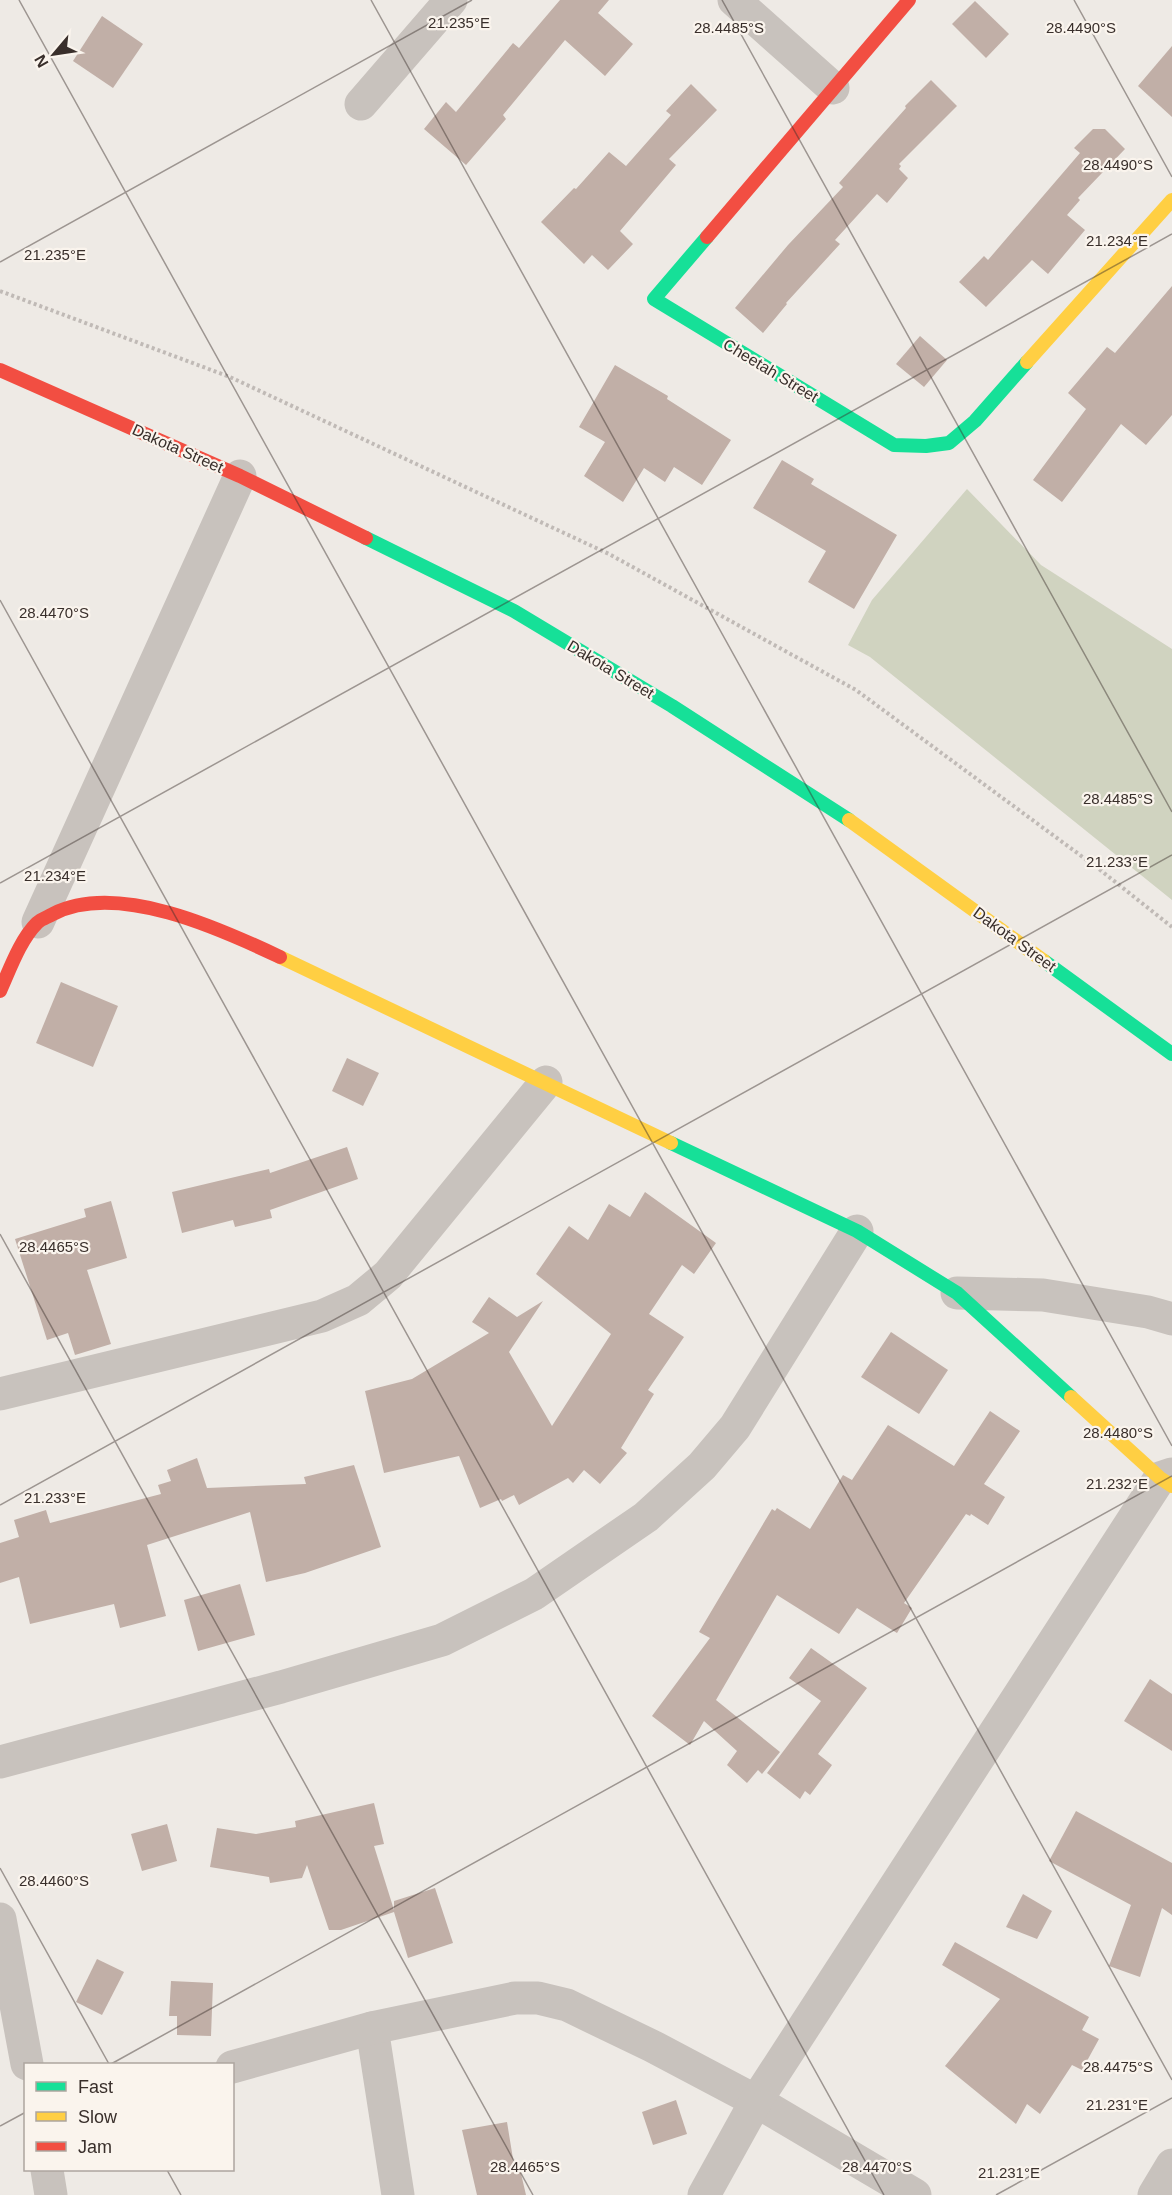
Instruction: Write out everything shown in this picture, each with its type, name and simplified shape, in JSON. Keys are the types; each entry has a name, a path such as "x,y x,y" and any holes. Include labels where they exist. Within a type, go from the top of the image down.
{"street":[{"path":"361,104 451,0"},
{"path":"734,0 833,88"},
{"name":"Cheetah Street","path":"909,0 654,299 894,445 926,446 949,443 975,421 1172,201"},
{"name":"Dakota Street","path":"0,369 240,476 514,611 672,706 855,824 1172,1054"},
{"path":"0,991 17,953 38,921 240,476"},
{"path":"38,921 63,909 98,902 163,910 252,944 857,1231 957,1293 1168,1480 756,2101 704,2195"},
{"path":"0,1394 322,1316 358,1300 388,1275 546,1082"},
{"path":"0,1762 282,1687 442,1640 534,1594 646,1517 702,1466 735,1427 857,1231"},
{"path":"957,1293 1043,1295 1148,1312 1172,1319"},
{"path":"0,1919 27,2063"},
{"path":"234,2066 372,2028 515,1998 538,1998 567,2005 652,2046 756,2101 915,2195"},
{"path":"372,2028 398,2195"},
{"path":"1154,2195 1172,2165"},
{"path":"47,2171 51,2195"}],"path":[{"path":"0,291 230,377 609,554 856,690 1099,869 1172,927"}],"green space":[{"path":"967,489 1041,565 1172,649 1172,900 870,657 848,645 872,600"}],"building":[{"path":"560,0 609,0 598,13 633,44 605,76 565,40 503,115 506,119 466,165 424,129 446,102 456,112 513,43 519,48"},
{"path":"975,1 1009,34 986,58 952,24"},
{"path":"102,16 143,44 113,88 73,61"},
{"path":"1172,46 1172,117 1138,86"},
{"path":"931,80 957,106 899,164 901,166 899,169 908,178 887,203 877,194 835,240 840,244 786,303 763,333 735,308 788,245 843,187 839,183 906,108 905,106"},
{"path":"691,84 717,110 669,159 676,165 620,231 633,244 608,270 592,255 584,264 541,222 574,188 576,189 609,152 626,166 671,115 666,111"},
{"path":"1093,129 1105,129 1125,149 1078,198 1080,200 1067,215 1085,230 1048,274 1032,260 986,307 959,282 984,256 988,260 1080,153 1074,148"},
{"path":"1172,286 1172,415 1146,445 1121,424 1062,502 1033,480 1086,409 1068,393 1107,347 1115,353"},
{"path":"920,336 947,360 924,387 896,364"},
{"path":"615,365 668,396 667,399 731,440 702,485 674,467 665,482 644,468 623,502 584,476 605,442 579,427"},
{"path":"782,460 814,479 811,484 897,535 854,609 808,582 826,551 753,508"},
{"path":"61,982 118,1006 93,1067 36,1043"},
{"path":"347,1058 379,1073 363,1106 332,1091"},
{"path":"347,1147 358,1179 270,1210 272,1218 235,1227 233,1220 182,1233 172,1192 269,1169 270,1173"},
{"path":"645,1192 716,1243 694,1274 682,1265 649,1314 684,1337 648,1390 654,1394 621,1448 627,1453 600,1484 584,1470 573,1483 568,1478 519,1505 514,1495 480,1508 459,1456 384,1473 365,1391 412,1379 489,1333 472,1322 489,1297 517,1317 543,1301 509,1352 552,1426 611,1334 536,1274 569,1226 588,1240 609,1204 630,1217"},
{"path":"111,1201 127,1258 87,1270 111,1344 75,1355 68,1333 47,1340 15,1239 86,1217 84,1209"},
{"path":"891,1332 948,1370 919,1414 861,1377"},
{"path":"990,1411 1020,1431 984,1484 1005,1497 988,1525 971,1514 970,1516 966,1514 904,1603 912,1608 897,1633 857,1608 839,1634 777,1595 716,1700 780,1752 762,1774 758,1770 747,1783 727,1765 737,1751 704,1721 690,1745 652,1716 710,1638 699,1632 772,1509 775,1511 777,1508 810,1529 843,1475 852,1480 888,1425 954,1466"},
{"path":"197,1458 207,1488 306,1484 304,1477 354,1465 381,1547 305,1573 266,1582 250,1512 147,1545 166,1616 120,1628 114,1604 30,1624 19,1577 0,1583 0,1543 19,1537 14,1520 46,1510 50,1523 161,1494 158,1485 171,1481 167,1470"},
{"path":"240,1584 255,1635 198,1651 184,1600"},
{"path":"811,1648 867,1688 818,1754 832,1765 810,1795 805,1791 800,1799 767,1773 821,1701 789,1678"},
{"path":"1150,1679 1172,1694 1172,1751 1124,1721"},
{"path":"374,1803 384,1844 374,1846 394,1910 394,1901 435,1888 453,1943 408,1958 394,1912 341,1930 329,1930 307,1865 302,1878 270,1883 269,1877 210,1867 217,1828 256,1834 296,1827 295,1821"},
{"path":"1076,1811 1172,1863 1172,1915 1162,1908 1140,1977 1109,1966 1131,1905 1049,1861"},
{"path":"167,1824 177,1861 142,1871 131,1834"},
{"path":"1023,1894 1052,1911 1037,1939 1006,1927"},
{"path":"955,1942 1089,2017 1082,2030 1099,2039 1082,2070 1072,2065 1040,2114 1027,2104 1016,2124 945,2066 1000,1999 942,1965"},
{"path":"97,1959 124,1972 102,2015 76,2002"},
{"path":"171,1981 213,1983 211,2036 177,2035 177,2016 169,2016"},
{"path":"676,2100 687,2134 653,2145 642,2112"},
{"path":"507,2122 514,2165 519,2165 526,2195 477,2195 462,2130"}],"traffic: fast":[{"path":"707,237 654,299 894,445 926,446 949,443 975,421 1027,362"},
{"path":"366,538 514,611 672,706 849,820"},
{"path":"1044,961 1172,1054"},
{"path":"671,1143 857,1231 957,1293 1071,1397"}],"traffic: slow":[{"path":"1027,362 1172,200"},
{"path":"849,820 1044,961"},
{"path":"280,957 671,1143"},
{"path":"1071,1397 1160,1478 1172,1486"}],"traffic: jam":[{"path":"707,237 909,0"},
{"path":"0,370 240,476 366,538"},
{"path":"0,991 20,946 37,923 53,914 79,905 107,903 137,906 168,913 199,922 280,957"}]}
